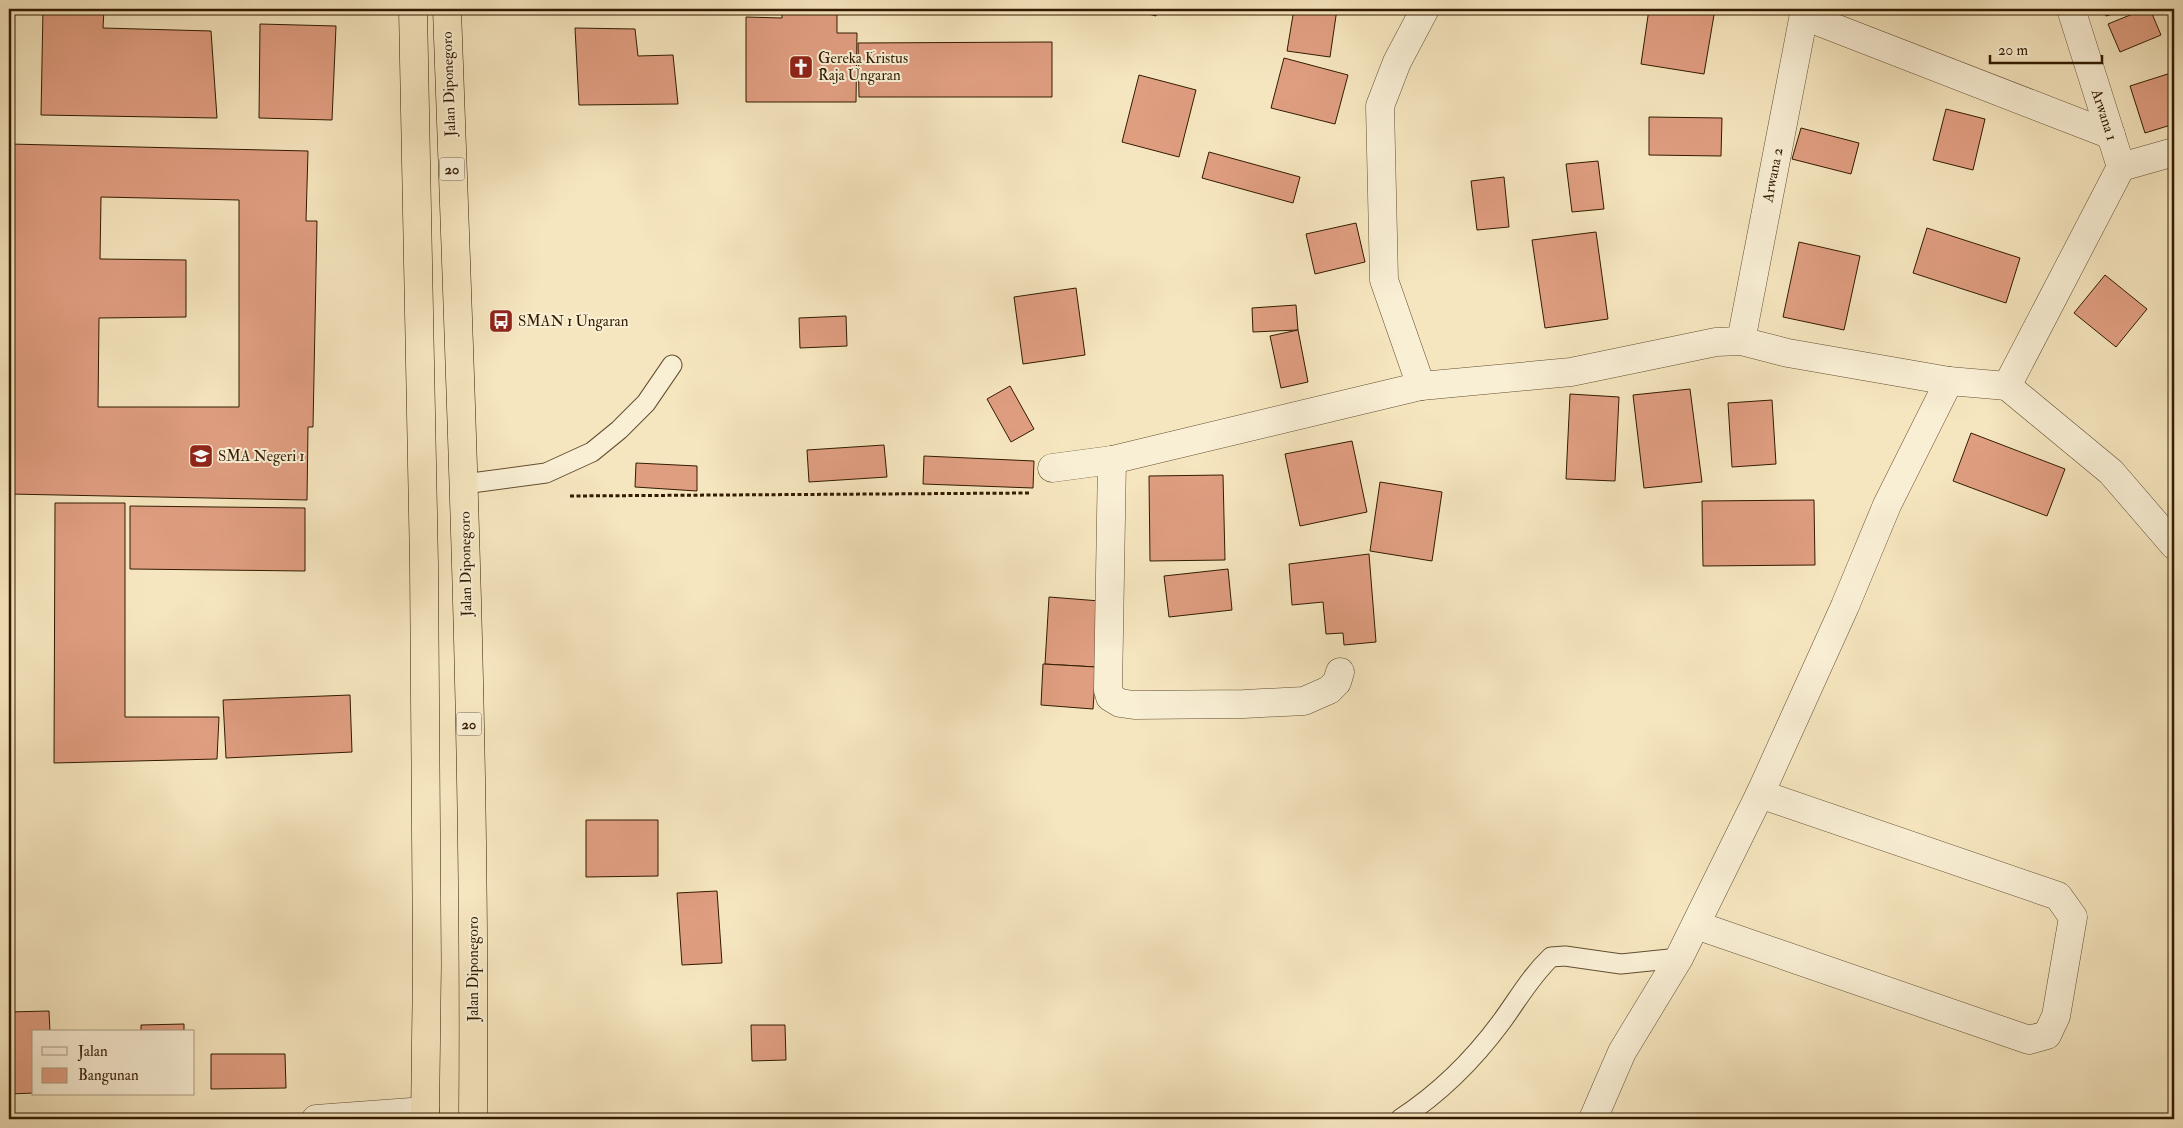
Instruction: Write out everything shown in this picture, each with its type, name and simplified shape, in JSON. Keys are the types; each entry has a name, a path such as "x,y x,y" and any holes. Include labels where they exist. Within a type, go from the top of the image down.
{"highway":[{"path":"413,9 424,564 425,1115"},
{"name":"Jalan Diponegoro","path":"447,9 466,562 474,968 473,1119"},
{"path":"419,329 458,329"},
{"path":"424,564 466,562"}],"street":[{"path":"1421,386 1384,280 1380,106 1397,62 1425,9"},
{"name":"Arwana 1","path":"2071,9 2121,168"},
{"path":"1804,12 2111,135"},
{"name":"Arwana 2","path":"1741,341 1804,12"},
{"path":"2007,386 2121,168 2174,152"},
{"path":"1052,468 1112,460 1421,386 1571,372 1716,342 1741,341 1788,353 1949,381 2007,386 2111,472 2174,545"},
{"path":"1593,1119 1622,1052 1679,958 1760,794 1845,606 1887,505 1949,381"},
{"path":"1112,460 1108,690 1110,697 1120,703 1134,705 1244,704 1304,701 1329,690 1337,682 1340,672"},
{"path":"1696,925 2029,1040 2048,1035 2056,1016 2073,917 2058,896 1760,794"},
{"path":"316,1119 425,1115"}],"lane":[{"path":"464,484 546,473 592,452 619,430 646,402 672,365"},
{"path":"1400,1119 1418,1108 1458,1073 1482,1047 1532,977 1551,957 1566,956 1621,964 1679,958"}],"path":[{"path":"564,496 1033,493 1042,487 1052,468"}],"building":[{"path":"43,9 104,9 103,28 211,31 217,118 41,115"},
{"name":"Gereka Kristus Raja Ungaran","path":"782,9 837,9 837,33 857,33 856,102 746,102 746,17 782,18"},
{"path":"1130,9 1158,9 1156,16"},
{"path":"1294,9 1337,9 1330,57 1287,51"},
{"path":"1649,9 1715,9 1704,74 1641,64"},
{"path":"2104,9 2129,9 2106,16"},
{"path":"2145,9 2150,9 2161,35 2120,52 2108,24"},
{"path":"260,24 336,26 332,120 259,118"},
{"path":"575,28 635,29 638,56 673,55 678,104 579,105"},
{"path":"1052,42 1052,97 859,97 858,43"},
{"path":"1284,58 1348,75 1335,124 1271,108"},
{"path":"2174,72 2174,124 2145,133 2130,86"},
{"path":"1139,75 1196,90 1179,157 1122,142"},
{"path":"1946,109 1985,119 1973,170 1933,160"},
{"path":"1649,117 1722,118 1721,156 1649,155"},
{"path":"1801,128 1859,143 1851,174 1792,159"},
{"path":"9,144 308,151 306,221 317,221 313,427 308,427 307,500 9,494","holes":["101,197 239,200 239,407 98,407 99,318 186,317 186,260 100,259"]},
{"path":"1209,152 1300,177 1293,203 1202,178"},
{"path":"1598,161 1604,209 1572,212 1566,164"},
{"path":"1504,177 1509,227 1477,230 1471,181"},
{"path":"1356,223 1365,262 1315,274 1306,234"},
{"path":"1927,228 2020,258 2006,303 1913,273"},
{"path":"1596,232 1608,319 1545,328 1532,240"},
{"path":"1799,242 1860,256 1844,330 1783,317"},
{"path":"2105,275 2147,309 2116,347 2074,313"},
{"path":"1076,288 1085,355 1023,364 1014,297"},
{"path":"1296,305 1298,330 1253,332 1252,308"},
{"path":"846,316 847,346 800,348 799,318"},
{"path":"1298,330 1308,382 1281,388 1270,336"},
{"path":"1010,386 1034,429 1011,442 987,399"},
{"path":"1690,389 1702,482 1644,488 1633,395"},
{"path":"1570,394 1619,397 1615,481 1566,479"},
{"path":"1772,400 1776,464 1732,467 1728,403"},
{"path":"1971,433 2065,469 2047,516 1953,481"},
{"path":"1352,441 1367,512 1300,526 1285,454"},
{"path":"884,445 887,477 809,482 807,450"},
{"path":"924,456 1034,461 1033,488 923,484"},
{"path":"636,463 697,466 697,491 635,487"},
{"path":"1223,475 1225,560 1150,561 1149,476"},
{"path":"1380,482 1442,492 1432,561 1370,551"},
{"path":"1814,500 1815,565 1703,566 1702,501"},
{"path":"55,503 125,503 125,717 219,717 217,759 54,763"},
{"path":"130,506 305,508 305,571 130,569"},
{"path":"1369,554 1376,642 1344,645 1343,633 1326,634 1323,602 1292,605 1289,564"},
{"path":"1228,569 1232,610 1169,617 1164,576"},
{"path":"1049,597 1100,601 1096,667 1045,664"},
{"path":"1043,664 1096,667 1093,709 1041,705"},
{"path":"350,695 352,752 226,758 223,700"},
{"path":"586,820 658,820 658,876 586,877"},
{"path":"717,891 722,963 682,965 677,893"},
{"path":"49,1011 50,1030 32,1030 32,1093 9,1094 9,1012"},
{"path":"184,1024 184,1030 141,1030 141,1025"},
{"path":"751,1025 785,1025 786,1060 752,1061"},
{"path":"211,1054 285,1054 286,1088 211,1089"}],"place":[{"name":"Gereka Kristus Raja Ungaran","path":"801,67"},
{"name":"SMAN 1 Ungaran","path":"501,321"},
{"name":"SMA Negeri 1","path":"201,456"}]}
